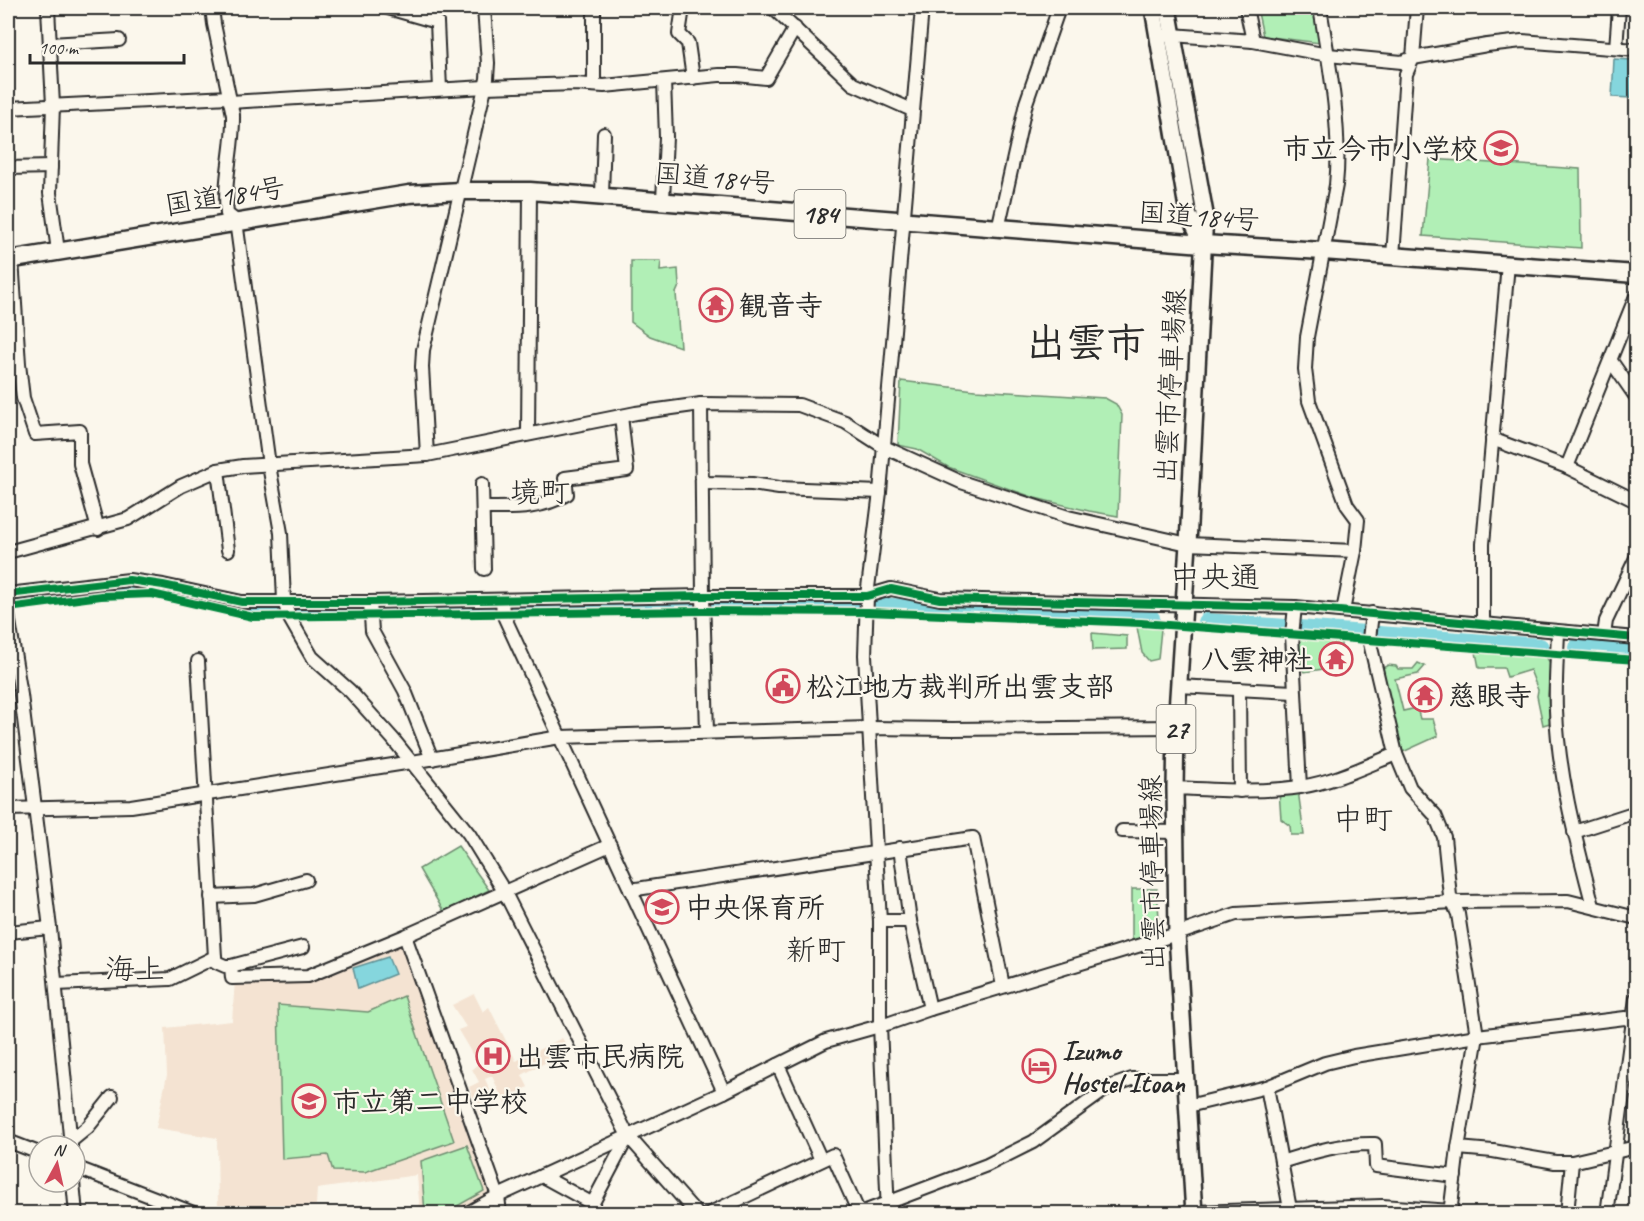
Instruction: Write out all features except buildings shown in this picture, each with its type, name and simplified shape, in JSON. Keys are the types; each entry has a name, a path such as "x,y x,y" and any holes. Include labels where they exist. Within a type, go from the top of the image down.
{"highway":[{"name":"国道184号","path":"10,259 409,194 530,191 663,200 904,222 1636,274"}],"main road":[{"path":"1153,8 1164,36"},
{"path":"1164,36 1168,8"},
{"name":"出雲市停車場線","path":"1164,36 1205,214 1188,544 1178,686 1175,788 1177,934 1194,1213"}],"street":[{"path":"48,8 53,105 50,193 58,251"},
{"path":"212,8 234,129 224,194 227,214 236,221 269,465 281,533 284,601 289,616 312,657 350,691 412,762 469,834 504,891 628,1136 697,1214"},
{"path":"388,8 437,22 440,89"},
{"path":"427,455 423,350 485,87 488,63 484,8"},
{"path":"594,8 594,85"},
{"path":"683,8 679,34 688,43 693,78"},
{"path":"773,8 854,84 912,110"},
{"path":"888,1208 880,1025 880,921 865,656 867,596 880,492 922,8"},
{"path":"998,229 1026,103 1059,8"},
{"path":"1246,8 1253,41"},
{"path":"1320,8 1328,55 1338,164 1307,337 1306,380 1309,401 1343,495 1358,520 1355,551 1343,610"},
{"path":"1393,256 1407,74 1413,58 1417,8"},
{"path":"1616,48 1618,8"},
{"path":"8,108 485,87 594,85 737,75 766,78 795,28"},
{"path":"1164,36 1253,41 1328,55 1401,62 1487,45 1522,42 1636,50"},
{"path":"50,44 119,40"},
{"path":"663,200 666,137 664,81"},
{"path":"602,195 604,134"},
{"path":"8,168 51,166"},
{"path":"528,434 530,191"},
{"path":"10,259 23,398 35,434 80,431 80,464 98,529"},
{"path":"1483,623 1483,544 1508,264"},
{"path":"1567,467 1636,296"},
{"path":"1611,361 1636,397"},
{"path":"8,552 128,519 181,486 218,470 243,466 427,455 621,416 701,404 799,405 845,422 884,447 961,482 1068,517 1188,544 1355,551"},
{"path":"701,404 707,732"},
{"path":"483,508 528,508 567,494 566,478 627,470 621,416"},
{"path":"1492,440 1567,467 1636,501"},
{"path":"218,470 228,550"},
{"path":"703,483 880,492"},
{"path":"483,484 484,569"},
{"path":"1604,635 1606,621 1636,558"},
{"path":"8,594 129,580 242,602 867,596 891,589 940,599 1343,610 1636,638"},
{"path":"502,600 503,614 724,1092"},
{"path":"369,602 372,631 405,692 432,759"},
{"path":"1296,607 1292,635 1300,787"},
{"path":"1194,1213 1382,1206 1450,1212 1477,1036 1458,914 1450,896 1444,837 1435,815 1410,788 1396,754 1369,639 1372,613"},
{"path":"8,615 9,636 21,694 50,928 70,1134"},
{"path":"1558,632 1556,710 1559,743 1574,832 1593,906"},
{"path":"198,661 204,794 216,962 231,966 303,947"},
{"path":"1178,686 1294,692"},
{"path":"1239,689 1240,790"},
{"path":"8,809 131,806 560,737 869,728 1176,727"},
{"path":"1175,788 1240,790 1300,787 1339,777 1396,754"},
{"path":"1574,832 1636,812"},
{"path":"1122,831 1175,832"},
{"path":"630,890 973,838 1003,986"},
{"path":"231,966 232,978 308,976 405,936 610,845"},
{"path":"900,848 910,921 930,1009"},
{"path":"211,897 254,895 306,880"},
{"path":"466,1214 498,1196 724,1092 826,1041 1236,914 1454,902 1568,901 1636,918"},
{"path":"880,921 910,921"},
{"path":"8,932 50,928"},
{"path":"405,936 498,1196 500,1214"},
{"path":"56,984 170,979 215,957"},
{"path":"1607,1214 1614,1152 1632,1059 1636,998"},
{"path":"1188,1106 1268,1087 1325,1063 1354,1056 1477,1036 1625,1018 1634,1019"},
{"path":"778,1065 821,1160"},
{"path":"708,1214 833,1155 858,1213 888,1208 987,1165 1033,1142 1108,1087 1132,1079 1186,1079"},
{"path":"1268,1087 1290,1211"},
{"path":"80,1134 112,1097"},
{"path":"542,1176 590,1209 628,1136"},
{"path":"8,1142 27,1149"},
{"path":"1281,1162 1325,1148 1354,1143 1375,1144 1376,1166 1455,1176"},
{"path":"1458,1148 1493,1151 1555,1162 1572,1162 1636,1147"},
{"path":"1567,1214 1572,1162"},
{"path":"87,1172 196,1214"},
{"path":"74,1194 76,1214"}],"shaded area":[{"name":"市立第二中学校","path":"399,939 489,1195 454,1213 420,1213 417,1175 317,1189 316,1205 284,1210 282,1213 218,1211 217,1138 156,1128 167,1075 165,1028 232,1021 235,980 275,979"},
{"name":"出雲市民病院","path":"474,994 483,1012 489,1007 516,1061 562,1038 569,1050 522,1075 528,1087 516,1094 517,1100 508,1105 503,1100 492,1076 485,1079 498,1108 481,1116 469,1087 479,1082 472,1069 478,1064 458,1030 466,1027 452,1005"}],"green space":[{"path":"1257,8 1315,8 1320,43 1263,36"},
{"path":"1430,159 1580,169 1581,248 1423,236"},
{"path":"631,261 661,261 660,271 678,269 679,286 676,293 680,347 650,336 631,322"},
{"path":"901,381 975,390 1105,398 1116,404 1122,415 1118,516 1035,498 948,467 917,449 898,445"},
{"path":"1137,627 1161,629 1158,659 1149,661 1142,653"},
{"path":"1092,633 1127,636 1127,649 1093,650"},
{"path":"1298,639 1341,642 1341,653 1330,668 1304,672 1300,664"},
{"path":"1476,652 1546,657 1551,664 1548,695 1550,723 1543,725 1537,696 1538,690 1530,670 1507,677 1504,668 1479,668"},
{"path":"1418,663 1425,666 1418,674 1395,679 1403,711 1417,708 1420,719 1433,719 1438,736 1403,752 1381,669 1388,665 1396,666 1398,669 1413,669"},
{"path":"1298,790 1304,835 1291,835 1290,826 1281,819 1279,791"},
{"path":"458,846 489,890 444,912 419,869"},
{"path":"1132,889 1157,889 1159,918 1146,937 1132,941"},
{"path":"404,996 454,1141 365,1172 333,1171 328,1155 282,1159 278,1005 368,1012"},
{"path":"467,1145 484,1191 445,1213 425,1213 421,1161"}],"water":[{"path":"1614,59 1634,60 1631,98 1612,97"},
{"path":"388,957 395,974 358,989 353,968"}],"waterway":[{"path":"8,601 120,587 157,590 219,604 274,609 405,610 844,605 1151,618"},
{"path":"1206,622 1540,647"},
{"path":"1577,648 1636,654"}],"cycle path":[{"path":"8,594 129,580 242,602 867,596 891,589 940,599 1295,607 1636,638"},
{"path":"8,608 101,596 152,594 253,617 703,611 868,612 1141,623 1636,660"}],"place":[{"name":"市立今市小学校","path":"1501,148"},
{"name":"観音寺","path":"716,305"},
{"name":"八雲神社","path":"1336,659"},
{"name":"松江地方裁判所出雲支部","path":"783,686"},
{"name":"慈眼寺","path":"1425,695"},
{"name":"中央保育所","path":"662,907"},
{"name":"出雲市民病院","path":"493,1056"},
{"name":"Izumo Hostel Itoan","path":"1039,1066"},
{"name":"市立第二中学校","path":"309,1101"}],"district":[{"name":"出雲市","path":"1086,343"},
{"name":"境町","path":"540,492"},
{"name":"中央通","path":"1215,577"},
{"name":"中町","path":"1363,819"},
{"name":"新町","path":"816,950"},
{"name":"海上","path":"135,969"}]}
